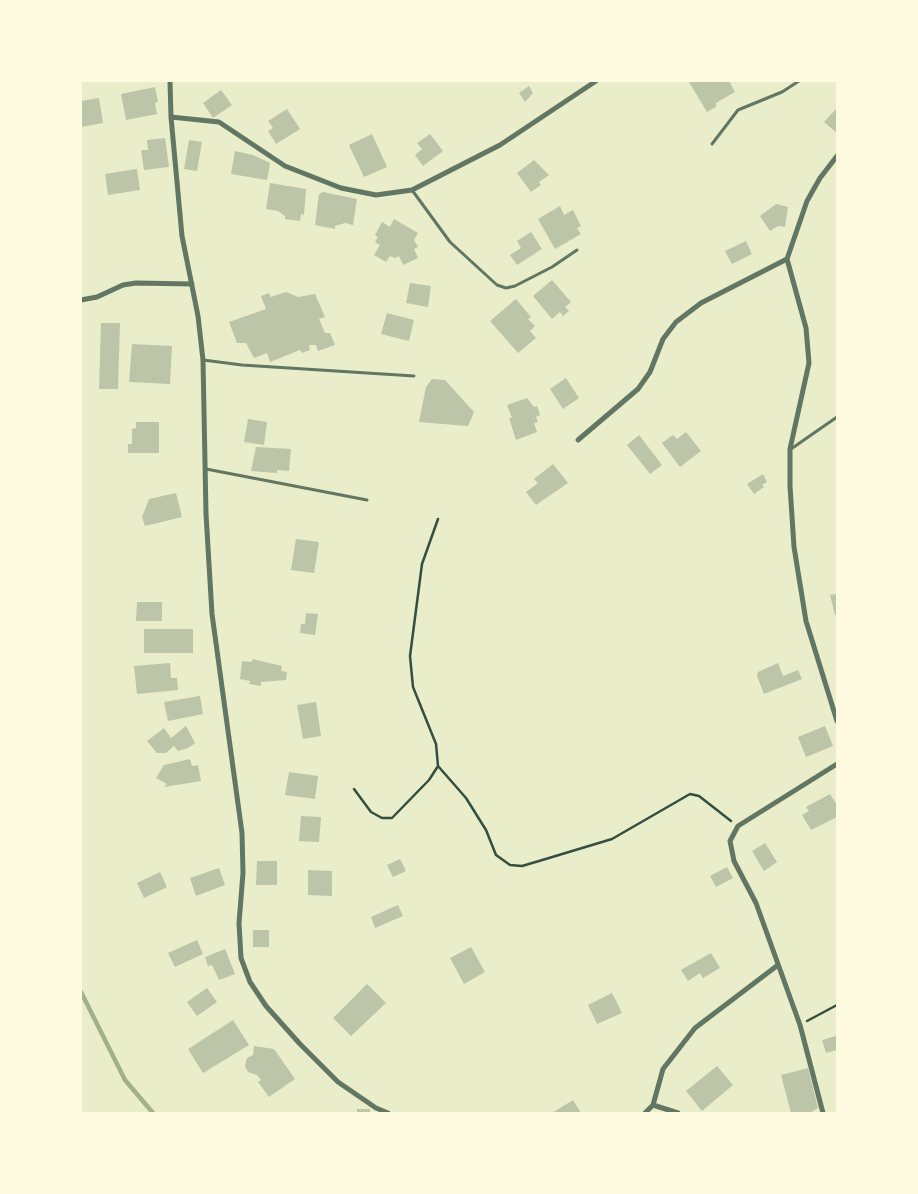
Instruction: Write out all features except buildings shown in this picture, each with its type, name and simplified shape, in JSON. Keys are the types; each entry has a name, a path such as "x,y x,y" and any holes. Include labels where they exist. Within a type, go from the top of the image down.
{"street":[{"path":"170,81 170,117 182,236 192,284 203,360 206,514 212,614 242,833 243,872 239,923 241,958 250,982 266,1006 300,1044 338,1082 376,1108 388,1113"},
{"path":"170,117 219,122 285,166 342,188 376,195 412,190 500,145 596,81"},
{"path":"837,156 820,178 807,201 787,259 806,328 808,363 790,449 790,486 794,547 806,621 837,721"},
{"path":"578,440 638,389 650,372 663,340 676,322 701,303 787,259"},
{"path":"84,300 130,284 192,284"},
{"path":"823,1113 800,1025 756,903 734,861 730,841 738,826 837,764"},
{"path":"645,1113 653,1105 663,1069 695,1028 778,965"},
{"path":"653,1105 678,1113"}],"lane":[{"path":"712,144 738,110 782,92 799,81"},
{"path":"412,190 450,242 497,285 506,288 515,286 552,267 577,250"},
{"path":"203,360 242,365 414,376"},
{"path":"790,449 837,417"},
{"path":"206,469 367,500"}],"path":[{"path":"438,519 422,564 410,656 413,687 436,744 438,766 466,798 486,830 496,855 510,865 522,866 539,862 612,839 690,794 699,796 738,826"},
{"path":"354,789 371,812 382,818 392,818 429,780 438,766"},
{"path":"800,1025 837,1005"}],"waterway":[{"path":"81,992 125,1080 153,1113"}]}
